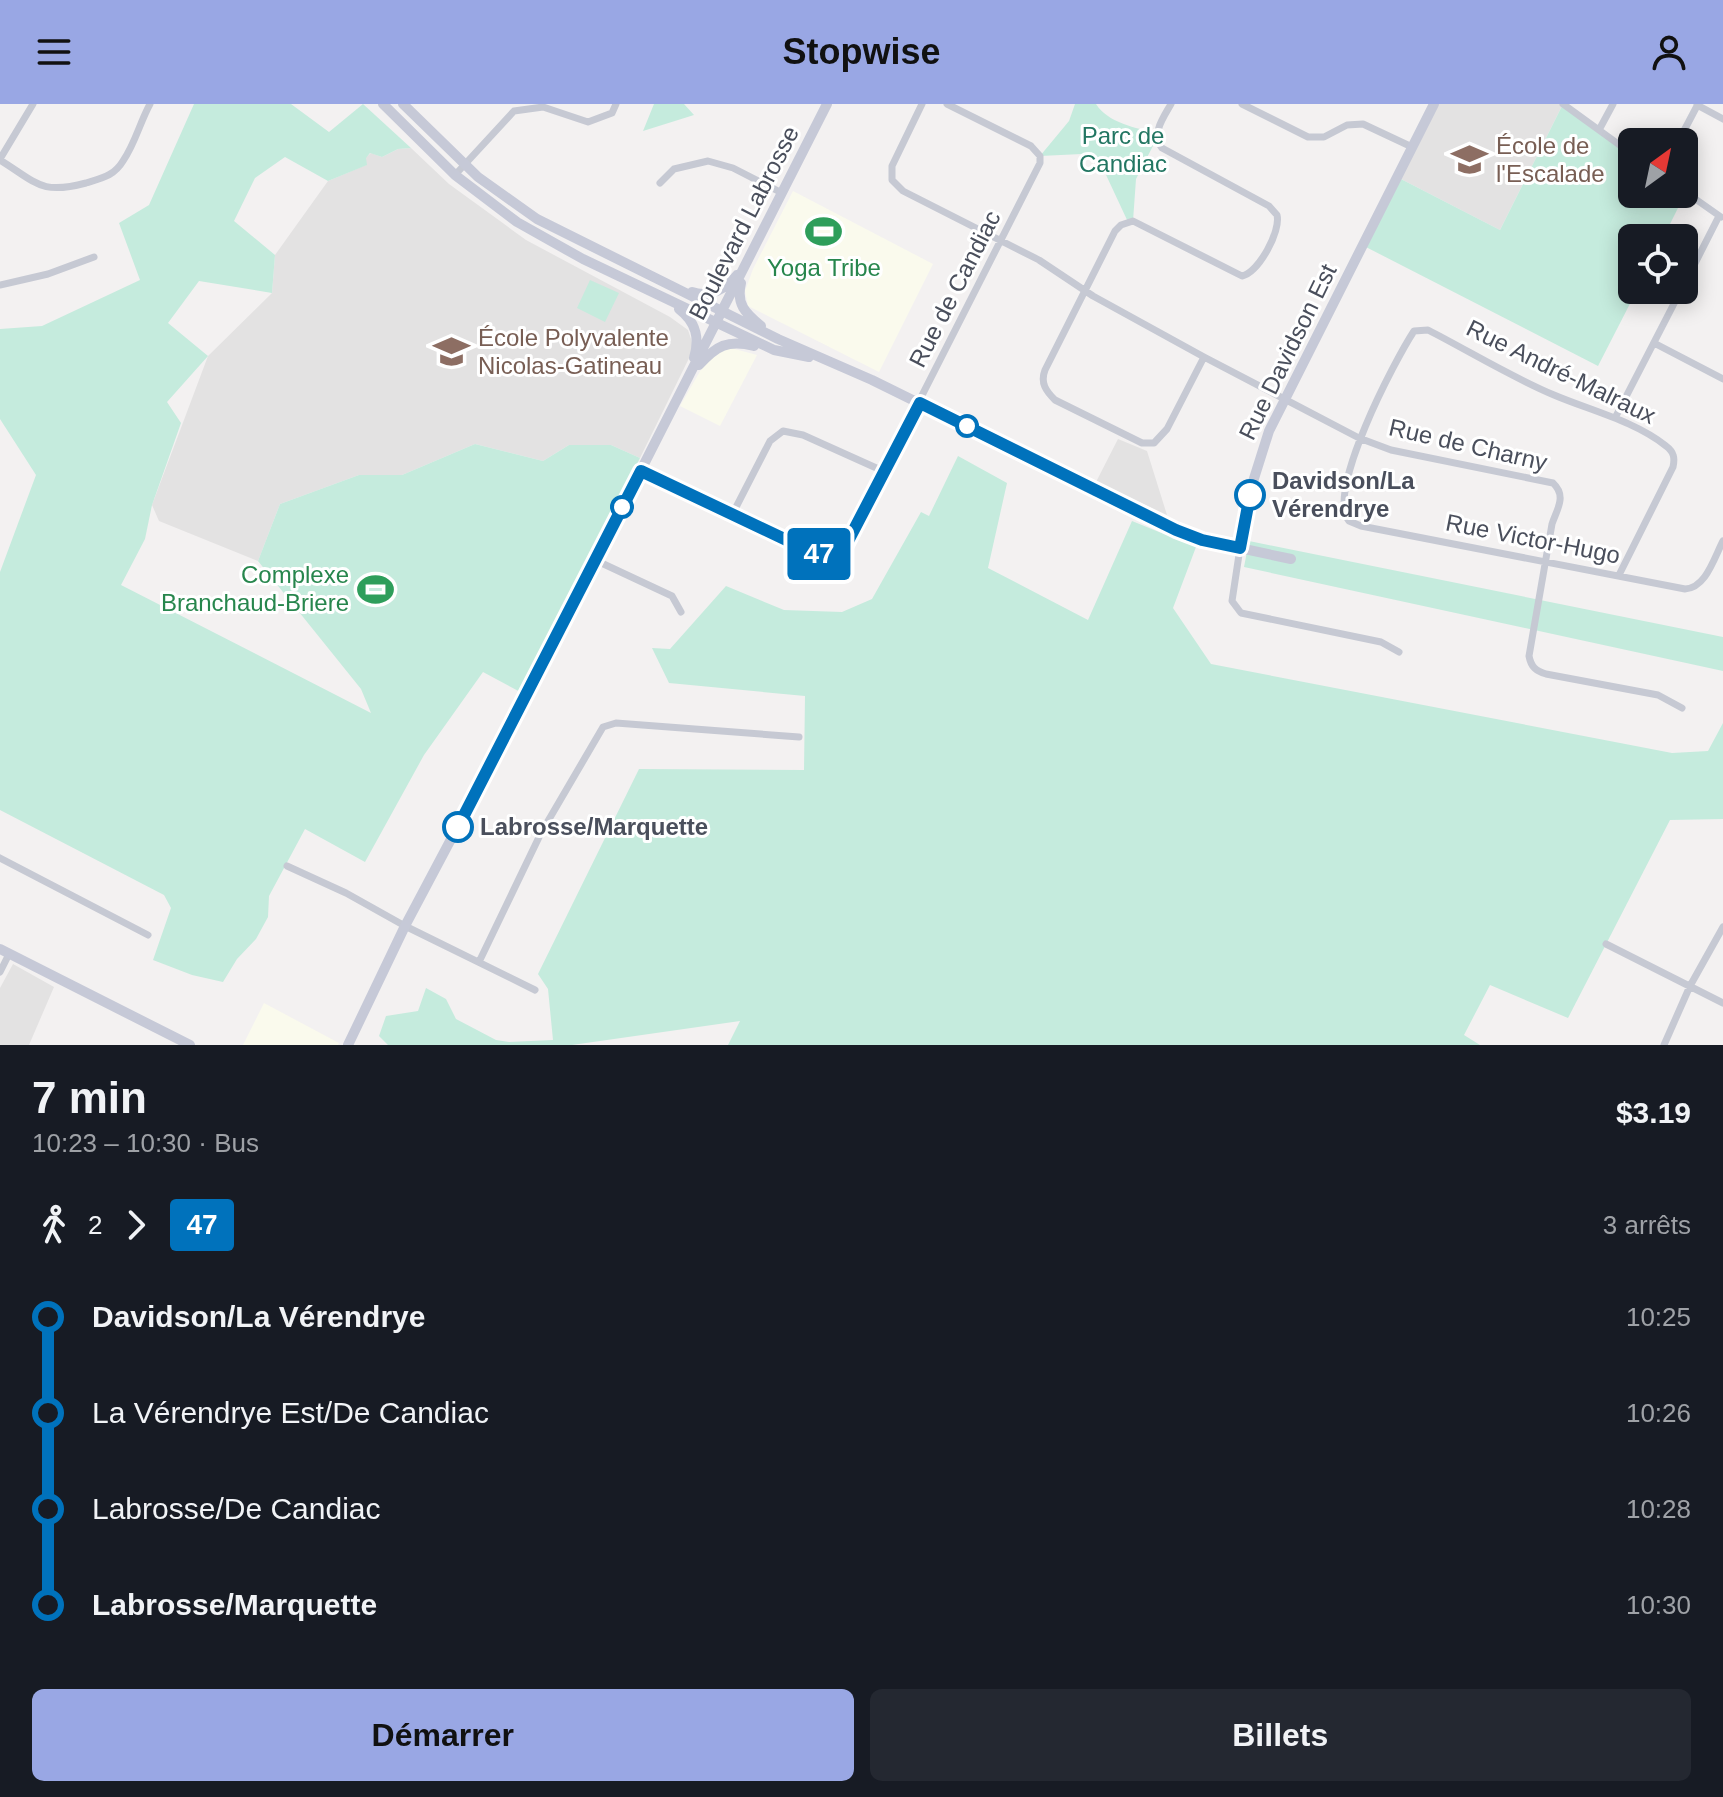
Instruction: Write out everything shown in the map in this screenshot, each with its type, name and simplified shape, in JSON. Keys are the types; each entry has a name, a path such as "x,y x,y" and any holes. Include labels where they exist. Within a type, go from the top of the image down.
{"main road":[{"path":"383,104 455,175 534,233 716,323 823,359 920,403 1176,530 1202,540 1291,559"},
{"path":"403,104 496,191 537,219 722,312 776,345"},
{"name":"Boulevard Labrosse","path":"348,1045 405,926 511,726 827,104"},
{"name":"Rue Davidson Est","path":"1240,548 1258,461 1284,400 1434,104"},
{"path":"670,286 699,294 714,292 734,279 750,257"},
{"path":"750,257 739,288 739,302 744,312 776,345"},
{"path":"657,294 683,311 695,328 697,348 687,379"},
{"path":"687,379 711,352 723,344 776,345"},
{"path":"5,951 190,1045"}],"street":[{"path":"33,104 0,160 32,182 52,188 72,187 113,174 126,156 150,104"},
{"path":"455,175 515,108 542,106 588,122 612,113 616,104"},
{"name":"Rue de Charny","path":"922,104 892,166 892,180 903,191 1039,260 1084,290 1204,357 1359,438 1391,450 1553,483 1561,497 1552,524 1529,656 1533,668 1546,674 1658,695 1682,708"},
{"name":"Rue de Candiac","path":"641,471 816,554 835,554 850,539 1036,174 1040,156 1031,146 947,104"},
{"path":"1171,104 1157,133 1159,145 1269,206 1277,215 1277,230 1253,272 1242,276 1133,221 1128,222 1115,231 1043,376 1047,393 1055,400 1142,443 1154,443 1167,429 1204,357"},
{"path":"1242,104 1308,137 1324,137 1347,125 1363,124 1412,147"},
{"path":"1563,104 1618,144"},
{"path":"1599,130 1613,104"},
{"path":"1685,128 1697,105 1723,119"},
{"path":"660,183 674,169 708,161 733,168 782,193"},
{"path":"1698,201 1721,217 1698,260"},
{"path":"0,285 48,274 94,257"},
{"path":"1615,418 1675,304"},
{"name":"Rue André-Malraux","path":"1359,438 1411,335 1423,328 1553,395 1615,418 1663,444 1674,459 1619,575"},
{"path":"1654,343 1723,379"},
{"path":"732,515 770,441 783,431 803,435 883,471"},
{"name":"Rue Victor-Hugo","path":"1359,438 1342,506 1349,521 1361,526 1685,589 1694,588 1703,579 1723,541"},
{"name":"Rue Davidson Est","path":"1240,548 1232,601 1241,613 1381,642 1399,652"},
{"path":"595,560 672,596 681,612"},
{"path":"479,962 541,833 603,727 616,723 799,737"},
{"path":"0,858 148,935"},
{"path":"287,866 535,990"},
{"path":"1664,1045 1690,986 1723,927"},
{"path":"1606,944 1723,1003"},
{"path":"0,972 5,951"}],"shaded area":[{"name":"École de l'Escalade","path":"1434,104 1563,104 1500,230 1397,177"},
{"name":"École Polyvalente Nicolas-Gatineau","path":"411,148 449,184 526,240 670,317 688,330 694,348 640,458 611,445 569,445 543,461 475,444 402,475 359,475 280,504 258,561 159,521 152,505 208,356 272,293 275,255 328,181 366,165 365,158 371,153 382,157 398,149"},
{"path":"793,191 933,264 879,372 748,306 745,291 753,269"},
{"path":"731,348 757,355 720,426 680,406 710,354"},
{"path":"1118,439 1147,451 1167,515 1096,482"},
{"path":"13,964 54,987 29,1045 0,1045 0,988"},
{"path":"264,1003 339,1043 338,1045 243,1045"}],"green space":[{"path":"194,104 291,104 329,132 363,104 411,148 398,149 382,157 370,153 366,158 367,165 328,181 285,157 255,178 234,221 275,255 272,293 199,281 168,323 208,356 167,402 181,423 152,505 145,539 121,585 371,713 361,689 258,561 280,504 359,475 402,475 475,444 543,461 569,445 611,445 640,458 524,694 483,672 424,755 365,862 305,829 269,896 268,917 256,939 237,959 223,982 192,975 153,960 171,908 164,895 0,810 0,572 36,475 0,419 0,329 42,326 140,280 119,223 149,205"},
{"path":"654,104 684,104 694,115 643,131"},
{"name":"Parc de Candiac","path":"1075,104 1096,104 1115,120 1157,133 1136,179 1133,221 1128,222 1100,162 1082,154 1040,156 1069,121"},
{"path":"1563,104 1618,144 1618,208 1678,208 1670,224 1618,224 1618,304 1630,304 1598,366 1362,245 1397,177 1500,230"},
{"path":"590,280 619,293 605,322 577,308"},
{"path":"958,456 1007,483 988,568 1088,620 1132,521 1196,547 1173,608 1211,664 1672,753 1708,751 1723,723 1723,819 1670,820 1568,1018 1490,985 1464,1035 1480,1045 728,1045 740,1021 572,1045 388,1045 379,1036 386,1016 418,1011 426,988 446,999 456,1019 496,1040 553,1040 548,989 538,974 639,769 804,770 805,696 669,683 652,648 670,649 726,586 784,610 842,612 872,599 921,512 929,516"},
{"path":"1249,541 1723,637 1723,671 1244,567"}],"bus line":[{"name":"47","path":"458,827 641,471 798,546 827,556 846,545 920,403 1202,540 1240,548 1250,495"}],"place":[{"name":"École de l'Escalade","path":"1470,160"},
{"name":"Yoga Tribe","path":"824,231"},
{"name":"École Polyvalente Nicolas-Gatineau","path":"452,352"},
{"name":"Davidson/La Vérendrye","path":"1250,495"},
{"name":"Complexe Branchaud-Briere","path":"375,589"},
{"name":"Labrosse/Marquette","path":"458,827"}]}
